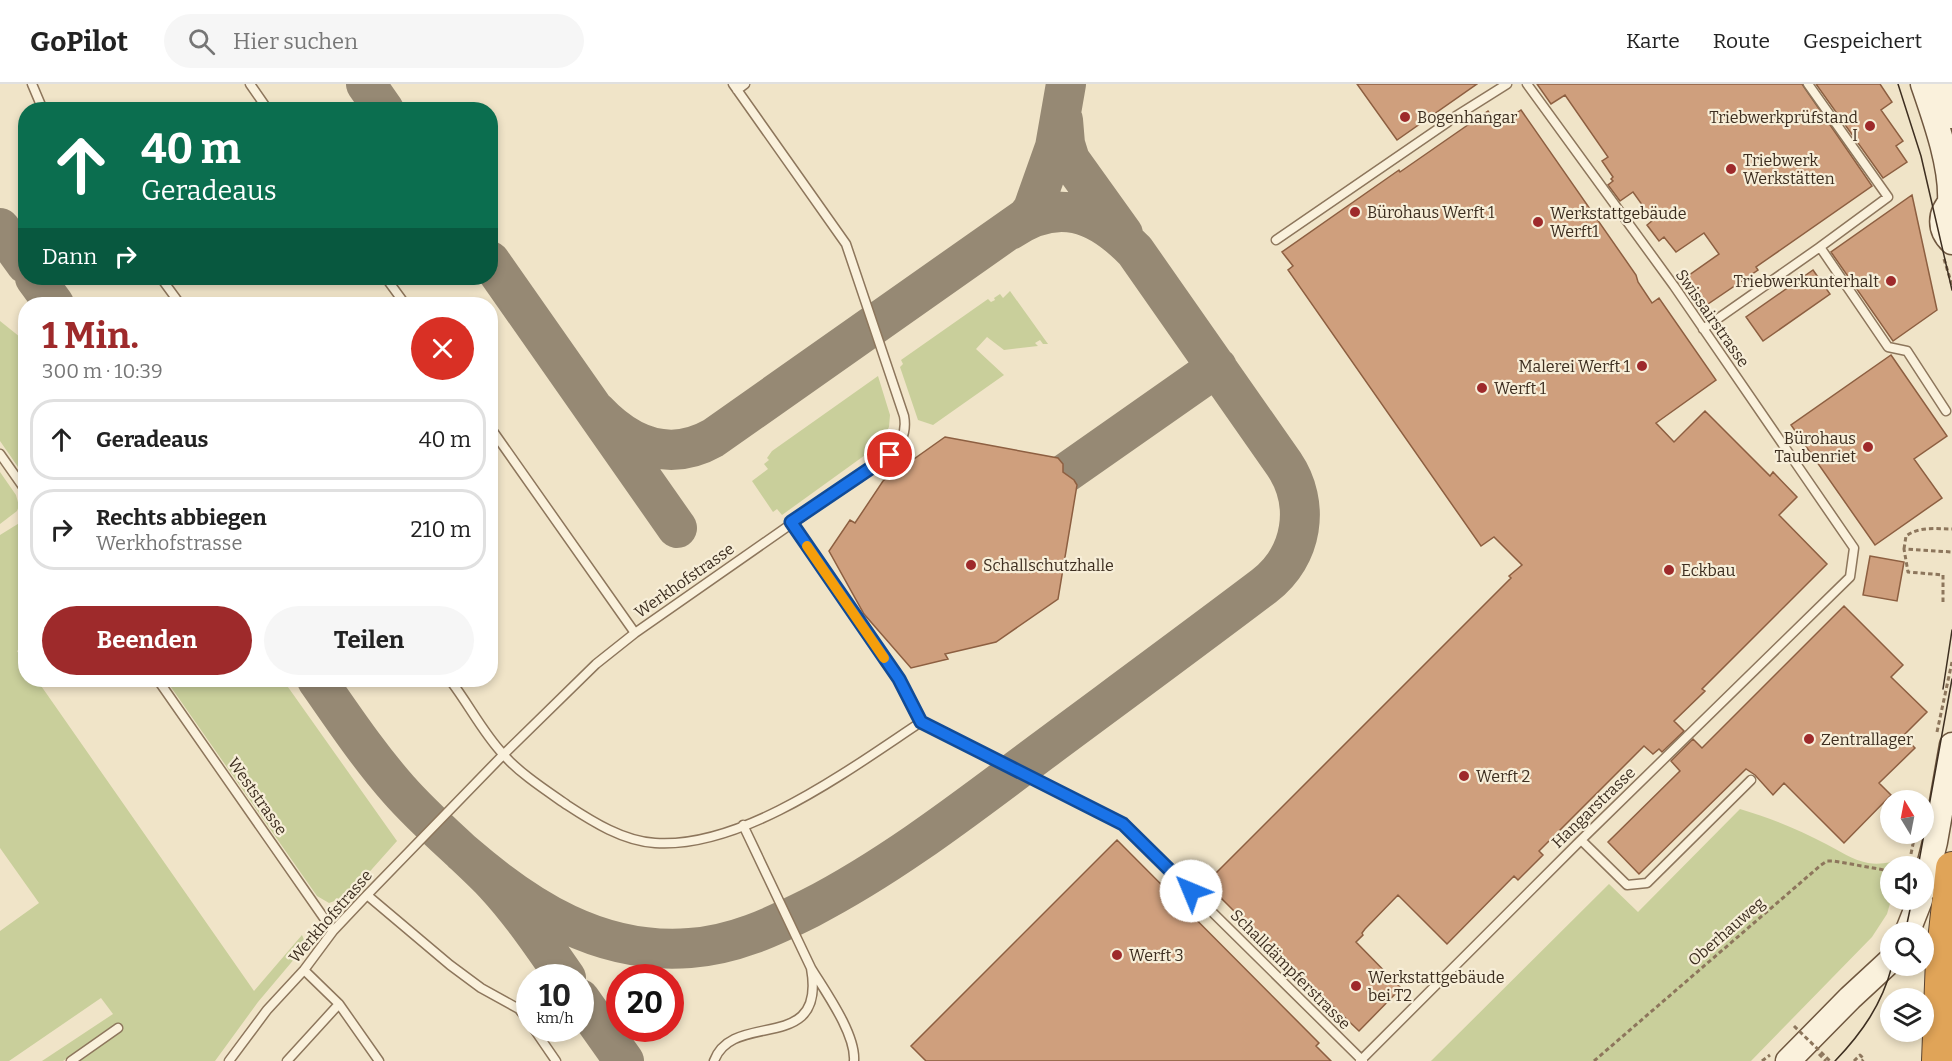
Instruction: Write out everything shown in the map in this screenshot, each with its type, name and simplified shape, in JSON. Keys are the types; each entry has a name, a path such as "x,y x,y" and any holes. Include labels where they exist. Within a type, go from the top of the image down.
{"highway":[{"path":"1938,1061 1942,959 1952,868"}],"main road":[{"path":"1923,84 1938,127 1949,172 1951,202 1944,211 1941,222 1944,232 1952,242"},
{"path":"1942,84 1952,116"},
{"path":"1932,856 1952,745"},
{"path":"1788,1061 1880,971"},
{"path":"1823,1061 1870,998 1880,976"}],"lane":[{"path":"32,84 40,102"},
{"path":"250,84 262,102"},
{"path":"1276,240 1450,120 1507,84"},
{"name":"Swissairstrasse","path":"1527,84 1703,329 1854,548 1850,577"},
{"path":"1703,329 1888,197 1808,84"},
{"name":"Werkhofstrasse","path":"229,1061 267,1010 367,894 596,664 635,633 791,522 890,455 901,442 906,425 846,244 738,86"},
{"path":"1820,247 1888,347 1907,351 1946,411"},
{"path":"498,438 635,633"},
{"path":"0,454 18,480"},
{"path":"455,687 503,755 544,789 577,812 605,827 639,840 654,843 688,841 764,817 829,783 921,722 899,679 791,522"},
{"name":"Hangarstrasse","path":"1361,1060 1581,840 1850,577"},
{"name":"Weststrasse","path":"163,687 333,931"},
{"name":"Schalldämpferstrasse","path":"921,722 1123,824 1361,1060"},
{"path":"1581,840 1627,885 1647,883 1751,780"},
{"path":"743,825 811,968 834,1005 849,1036 854,1061"},
{"path":"367,894 450,965 481,988 516,1007"},
{"path":"714,1061 718,1052 731,1041 780,1027 805,1014 813,993 811,968"},
{"path":"303,970 339,1004 379,1061"},
{"path":"287,1061 339,1004"},
{"path":"71,1061 118,1028"},
{"path":"543,1042 556,1061"}],"path":[{"path":"1942,602 1943,575 1908,572 1904,549 1906,536 1912,532 1920,529 1952,529"},
{"path":"1904,549 1952,552"},
{"path":"1910,856 1913,844"},
{"name":"Oberhauweg","path":"1594,1061 1821,865 1827,861 1834,861 1880,869"},
{"path":"1794,1026 1823,1061"},
{"path":"1854,1061 1860,1055 1864,1059 1862,1061"}],"green space":[{"path":"1010,291 1048,344 1043,344 1040,340 1035,343 1038,346 1004,350 987,337 976,349 1004,375 933,425 918,420 900,367 903,364 901,360 988,299 991,302 1000,294 1003,298"},
{"path":"0,321 18,335 18,467 0,441"},
{"path":"878,376 890,415 889,427 879,445 782,515 777,509 773,512 752,481 768,469 764,464 769,460 767,458 772,451"},
{"path":"0,472 16,495 18,508 0,524"},
{"path":"18,524 18,687 42,687 254,991 302,935 306,945 258,1002 215,1061 80,1061 121,1031 116,1024 63,1061 42,1061 113,1014 101,998 9,1061 0,1061 0,931 39,903 0,848 0,535"},
{"path":"171,687 288,687 397,841 348,896 329,903 317,896"},
{"path":"1740,809 1794,829 1851,858 1873,864 1880,863 1880,910 1888,910 1872,937 1751,1061 1431,1061 1609,884 1638,912"}],"building":[{"name":"Bogenhangar","path":"1357,84 1477,84 1397,140"},
{"name":"Triebwerk Werkstätten","path":"1537,84 1802,84 1872,186 1756,267 1758,270 1705,306 1685,278 1719,254 1704,233 1676,252 1664,237 1659,241 1647,225 1653,220 1633,192 1620,201 1608,185 1613,181 1611,179 1613,177 1602,161 1608,157 1565,95 1551,104"},
{"name":"Triebwerkprüfstand I","path":"1816,84 1880,84 1892,102 1881,110 1903,141 1896,146 1907,162 1883,178"},
{"path":"1521,110 1636,275 1652,303 1659,298 1716,380 1656,423 1674,442 1705,411 1770,476 1773,472 1797,497 1779,515 1827,564 1702,689 1705,691 1674,721 1684,731 1662,752 1659,749 1653,754 1644,746 1539,851 1543,855 1518,880 1514,876 1447,944 1398,895 1365,929 1356,942 1401,988 1359,1031 1301,978 1206,883 1522,565 1494,537 1481,546 1288,270 1293,266 1282,252 1488,111 1498,126"},
{"name":"Triebwerkunterhalt","path":"1912,195 1937,310 1893,341 1831,252"},
{"path":"1813,270 1830,294 1763,341 1746,317"},
{"name":"Bürohaus Taubenriet","path":"1891,355 1947,436 1914,459 1942,498 1875,545 1791,425"},
{"name":"Schallschutzhalle","path":"945,437 1058,458 1063,464 1063,472 1077,485 1058,599 996,642 945,654 948,659 911,668 864,614 829,551 850,520 855,523 883,481"},
{"path":"1870,556 1904,562 1897,601 1863,595"},
{"name":"Zentrallager","path":"1844,606 1903,665 1891,677 1927,712 1903,736 1915,748 1879,783 1886,790 1880,790 1880,806 1844,843 1784,783 1773,795 1755,775 1746,769 1639,874 1608,842 1680,771 1671,761 1693,739 1702,748"},
{"name":"Werft 3","path":"1117,840 1319,1043 1316,1046 1331,1061 926,1061 911,1046"}],"taxiway":[{"path":"366,84 378,102"},
{"path":"596,411 622,434 650,447 665,450 681,449 713,438 1027,217 1033,209 1055,147 1066,84"},
{"path":"1063,120 1065,144 1070,160 1123,234"},
{"path":"462,852 487,873 539,909 596,936 626,944 657,948 690,948 722,943 752,934 796,915 841,891 900,855 1208,628 1277,574 1295,545 1299,529 1298,496 1292,479 1284,464 1135,251 1106,227 1076,214 1061,212 1044,214 1010,230"},
{"path":"0,228 18,253"},
{"path":"498,272 677,528"},
{"path":"40,285 49,297"},
{"path":"1020,505 1217,367"},
{"path":"322,687 356,736 399,790 504,894 556,964"},
{"path":"594,1019 624,1061"}],"tram line":[{"path":"1898,84 1921,156 1952,290"},
{"path":"1943,689 1952,630"},
{"path":"1920,856 1952,679"},
{"path":"1907,922 1910,910"},
{"path":"1835,1061 1870,1017 1889,976"}],"slow traffic":[{"path":"807,546 884,658"}],"place":[{"name":"Bogenhangar","path":"1405,117"},
{"name":"Triebwerkprüfstand I","path":"1870,126"},
{"name":"Triebwerk Werkstätten","path":"1731,169"},
{"name":"Bürohaus Werft 1","path":"1355,212"},
{"name":"Werkstattgebäude Werft1","path":"1538,222"},
{"name":"Triebwerkunterhalt","path":"1891,281"},
{"name":"Malerei Werft 1","path":"1642,366"},
{"name":"Werft 1","path":"1482,388"},
{"name":"Bürohaus Taubenriet","path":"1868,447"},
{"name":"Schallschutzhalle","path":"971,565"},
{"name":"Eckbau","path":"1669,570"},
{"name":"Zentrallager","path":"1809,739"},
{"name":"Werft 2","path":"1464,776"},
{"name":"Werft 3","path":"1117,955"},
{"name":"Werkstattgebäude bei T2","path":"1356,986"}],"route":[{"path":"890,455 791,522 899,679 921,722 1123,824 1191,891"}]}
